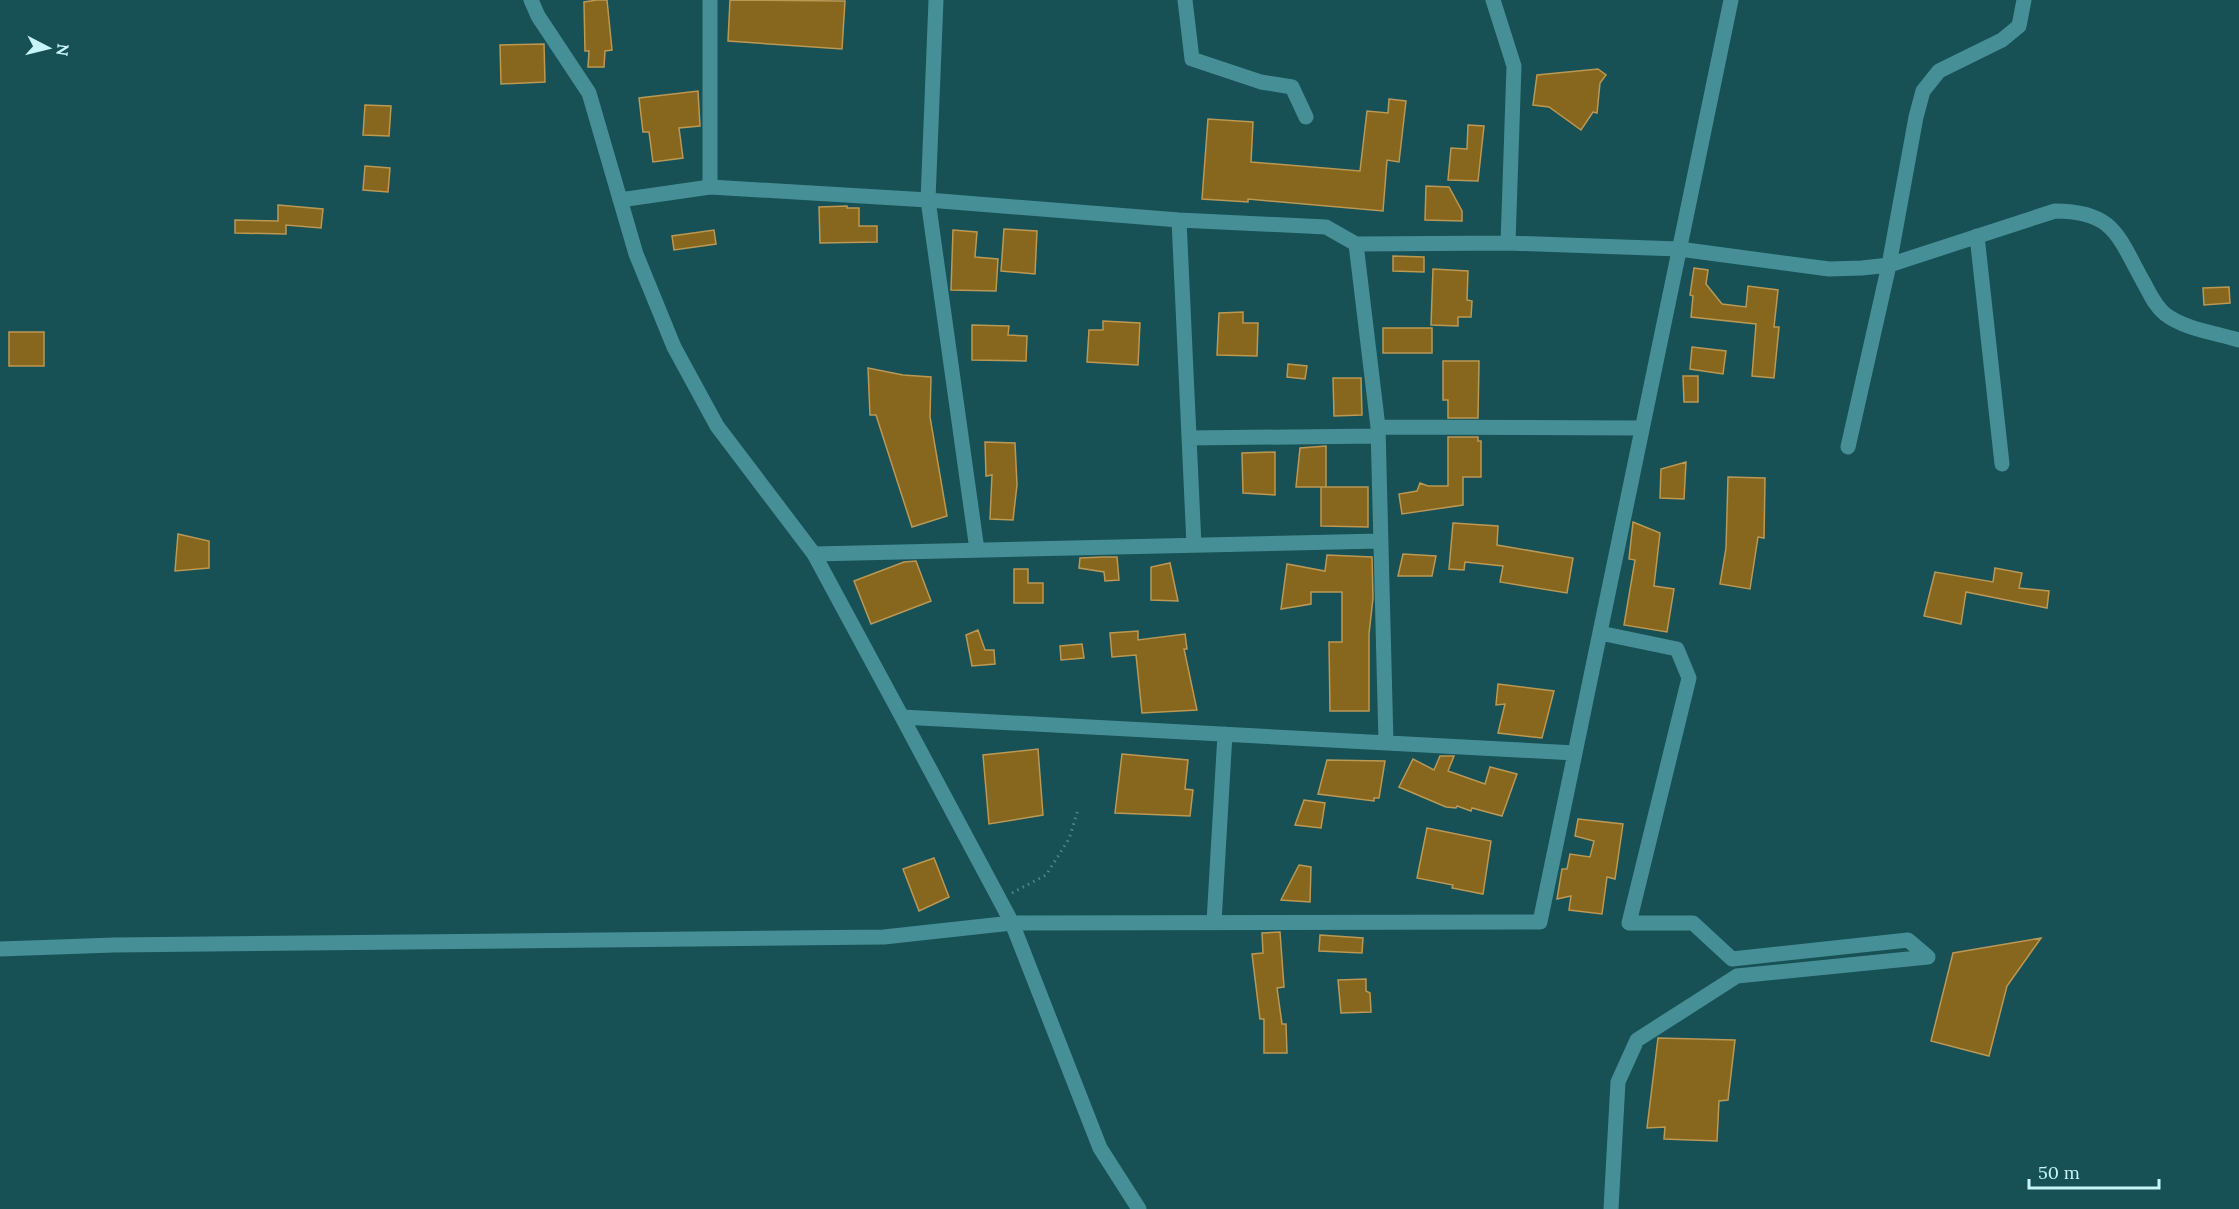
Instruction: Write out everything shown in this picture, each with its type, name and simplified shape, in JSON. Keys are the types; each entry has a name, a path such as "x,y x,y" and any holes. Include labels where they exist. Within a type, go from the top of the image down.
{"street":[{"path":"531,0 538,16 589,93 636,254 674,347 717,426 814,554 902,717 1012,922 1100,1148 1139,1209"},
{"path":"710,0 710,187"},
{"path":"936,0 928,200 977,550"},
{"path":"1185,0 1192,58 1262,82 1292,87 1306,117"},
{"path":"1493,0 1514,66 1508,243"},
{"path":"0,949 114,945 884,937 1012,922 1539,922 1731,0"},
{"path":"1848,447 1889,265 1916,117 1923,91 1938,72 2002,40 2019,26 2025,0"},
{"path":"620,200 710,187 928,200 1179,220 1326,227 1356,244 1508,243 1679,249 1829,269 1889,265 2055,211 2076,211 2095,216 2115,231 2154,302 2166,314 2186,324 2239,340"},
{"path":"1179,220 1194,545"},
{"path":"1977,236 2002,464"},
{"path":"1356,244 1378,432 1386,743"},
{"path":"1189,438 1378,432 1642,428"},
{"path":"814,554 1380,541"},
{"path":"1600,633 1677,649 1689,678 1629,923 1693,923 1732,959 1908,940 1928,957 1737,976 1637,1040 1618,1082 1611,1209"},
{"path":"902,717 1575,753"},
{"path":"1214,922 1225,734"}],"path":[{"path":"999,899 1046,875 1069,839 1078,810"}],"building":[{"path":"607,0 612,50 605,51 604,67 588,67 589,51 585,51 584,2"},
{"path":"730,0 845,1 842,49 728,41"},
{"path":"544,44 545,82 501,84 500,45"},
{"path":"1598,69 1606,75 1600,83 1597,113 1593,112 1581,130 1549,107 1533,105 1537,75"},
{"path":"698,91 700,126 679,128 683,158 653,162 649,132 643,132 639,98"},
{"path":"1389,99 1406,101 1399,162 1387,160 1383,211 1248,199 1248,202 1202,199 1208,119 1253,122 1251,162 1360,171 1367,111 1388,113"},
{"path":"365,105 391,106 389,136 363,135"},
{"path":"1468,125 1484,126 1478,181 1448,180 1451,148 1467,149"},
{"path":"365,166 390,168 388,192 363,190"},
{"path":"1426,186 1449,187 1462,211 1462,221 1425,220"},
{"path":"278,205 323,209 321,228 286,225 286,234 235,233 235,220 278,221"},
{"path":"847,206 847,208 859,208 859,226 877,226 877,242 820,243 819,207"},
{"path":"1004,229 1037,231 1035,274 1001,271"},
{"path":"714,230 716,244 674,250 672,236"},
{"path":"953,230 977,232 975,257 998,259 996,291 951,290"},
{"path":"1393,256 1424,257 1424,272 1393,271"},
{"path":"1694,268 1708,270 1706,284 1722,304 1746,307 1748,286 1778,290 1774,327 1779,327 1774,378 1752,376 1756,324 1691,317 1693,296 1690,295"},
{"path":"1433,269 1468,271 1467,300 1472,301 1471,317 1458,317 1458,326 1431,325"},
{"path":"2229,287 2230,303 2204,305 2203,288"},
{"path":"1243,312 1243,323 1258,323 1257,356 1217,355 1219,313"},
{"path":"1103,321 1140,323 1138,365 1087,362 1089,330 1103,330"},
{"path":"972,325 1009,326 1008,335 1027,336 1026,361 972,360"},
{"path":"1383,328 1432,328 1432,353 1383,353"},
{"path":"9,332 44,332 44,366 9,366"},
{"path":"1692,347 1726,351 1723,374 1690,369"},
{"path":"1443,361 1479,361 1478,418 1448,418 1448,400 1443,400"},
{"path":"1288,364 1307,366 1305,379 1287,377"},
{"path":"868,368 903,375 931,377 930,417 947,516 912,527 876,415 870,415"},
{"path":"1683,376 1698,376 1698,402 1684,402"},
{"path":"1333,378 1361,378 1362,415 1334,416"},
{"path":"1448,437 1478,437 1478,441 1481,441 1481,477 1463,477 1463,505 1402,514 1399,494 1417,491 1420,483 1428,486 1448,486"},
{"path":"985,442 1015,443 1017,485 1013,520 990,519 992,475 986,476"},
{"path":"1326,446 1326,487 1296,487 1300,448"},
{"path":"1275,452 1275,495 1243,493 1242,453"},
{"path":"1686,462 1684,499 1660,498 1661,469"},
{"path":"1728,477 1765,478 1764,538 1758,537 1750,589 1720,584 1726,548"},
{"path":"1321,487 1368,487 1368,527 1321,526"},
{"path":"1633,522 1660,533 1654,586 1674,589 1667,632 1624,625 1635,560 1629,559"},
{"path":"1453,523 1498,526 1497,545 1573,558 1567,593 1500,582 1503,566 1465,562 1464,570 1449,569"},
{"path":"178,534 209,541 209,568 175,571"},
{"path":"1403,554 1436,556 1432,576 1398,576"},
{"path":"1327,555 1372,557 1369,711 1330,711 1329,642 1342,642 1342,592 1311,592 1311,604 1281,609 1287,564 1325,571"},
{"path":"1117,557 1119,580 1105,581 1104,572 1079,568 1080,558"},
{"path":"916,561 931,601 871,624 854,581 904,562"},
{"path":"1170,563 1178,601 1151,600 1151,567"},
{"path":"1995,568 2022,573 2019,588 2049,591 2047,608 1966,592 1961,624 1924,616 1935,572 1993,582"},
{"path":"1014,569 1028,569 1028,583 1043,583 1043,603 1014,603"},
{"path":"978,630 985,650 994,650 995,664 972,666 966,635"},
{"path":"1138,631 1138,640 1185,634 1187,649 1184,649 1197,710 1142,713 1136,655 1112,657 1110,633"},
{"path":"1082,644 1084,658 1061,660 1060,646"},
{"path":"1498,684 1554,691 1542,738 1498,733 1505,704 1496,705"},
{"path":"1038,749 1043,815 989,824 983,755"},
{"path":"1122,754 1188,760 1185,789 1193,790 1190,816 1115,813"},
{"path":"1440,756 1454,756 1448,771 1485,784 1490,767 1517,774 1502,816 1472,808 1471,811 1457,806 1456,808 1446,807 1399,787 1413,759 1434,770"},
{"path":"1327,760 1385,761 1379,798 1374,798 1374,801 1318,794"},
{"path":"1304,800 1325,803 1321,828 1295,825"},
{"path":"1578,819 1623,824 1615,879 1607,877 1602,914 1569,910 1571,896 1557,899 1562,869 1567,869 1570,854 1590,857 1594,841 1575,836"},
{"path":"1427,828 1491,841 1483,894 1417,878"},
{"path":"934,858 949,897 919,911 903,869"},
{"path":"1299,865 1311,867 1310,902 1281,900"},
{"path":"1280,932 1284,987 1277,988 1282,1024 1286,1024 1287,1053 1264,1053 1264,1019 1260,1019 1252,954 1263,953 1262,933"},
{"path":"1320,935 1363,938 1362,953 1319,951"},
{"path":"2041,938 2007,986 1989,1056 1931,1041 1953,953"},
{"path":"1366,979 1366,991 1370,993 1371,1012 1341,1013 1338,980"},
{"path":"1658,1038 1735,1040 1728,1100 1719,1101 1717,1141 1664,1139 1665,1127 1647,1128"}]}
